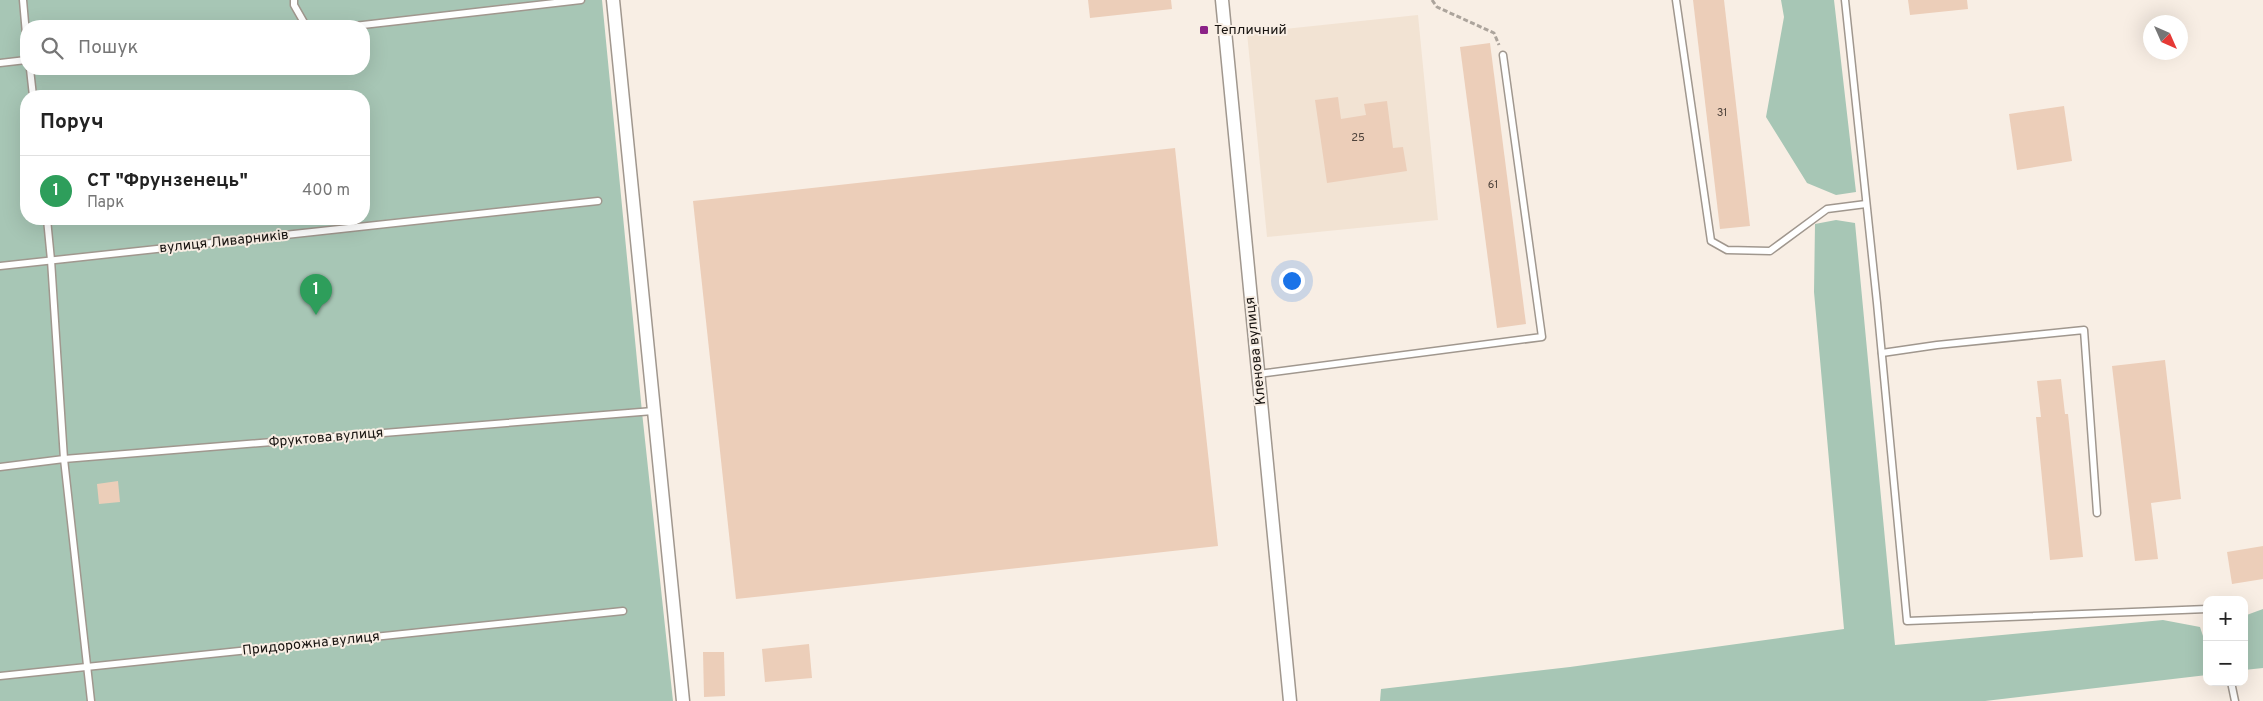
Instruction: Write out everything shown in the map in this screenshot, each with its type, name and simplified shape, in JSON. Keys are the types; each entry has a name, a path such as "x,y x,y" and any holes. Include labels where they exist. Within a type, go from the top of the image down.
{"street":[{"path":"613,0 683,701"},
{"name":"Кленова вулиця","path":"1222,0 1290,701"}],"lane":[{"path":"22,0 24,20"},
{"path":"294,0 294,5 303,20"},
{"path":"370,24 581,0"},
{"path":"1676,0 1711,241 1727,250 1770,251 1827,209 1866,204"},
{"path":"1845,0 1908,621 2203,609"},
{"path":"1258,374 1542,338 1503,55"},
{"path":"0,63 20,61"},
{"path":"31,75 32,90"},
{"name":"вулиця Ливарників","path":"0,266 598,201"},
{"path":"48,225 64,459 91,701"},
{"path":"1882,353 1937,345 2084,330 2097,513"},
{"name":"Фруктова вулиця","path":"0,467 64,459 653,411"},
{"name":"Придорожна вулиця","path":"0,676 623,611"},
{"path":"2232,686 2235,701"}],"path":[{"path":"1432,0 1437,7 1494,33 1503,55"}],"shaded area":[{"path":"1418,15 1438,220 1267,237 1247,33"}],"green space":[{"path":"0,0 602,0 642,412 673,701 0,701"},
{"path":"1781,0 1834,0 1856,192 1836,195 1807,183 1766,117 1784,17"},
{"path":"1836,220 1855,223 1895,645 2163,620 2200,627 2203,636 2203,675 1985,701 1380,701 1381,689 1570,667 1844,629 1814,292 1815,224"},
{"path":"2263,609 2263,668 2248,670 2248,615"}],"building":[{"path":"1088,0 1171,0 1172,9 1090,18"},
{"path":"1693,0 1724,0 1750,226 1720,229"},
{"path":"1908,0 1967,0 1968,9 1910,15"},
{"path":"1490,43 1526,324 1497,328 1460,47"},
{"path":"1338,97 1341,119 1366,115 1364,104 1387,101 1393,148 1403,147 1407,171 1327,183 1315,100"},
{"path":"2064,106 2072,161 2017,170 2009,114"},
{"path":"1175,148 1218,546 736,599 693,201"},
{"path":"2165,360 2181,499 2151,503 2158,559 2135,561 2112,366"},
{"path":"2061,379 2065,414 2068,414 2083,557 2050,560 2036,417 2041,417 2037,381"},
{"path":"118,481 120,502 99,504 97,484"},
{"path":"2263,546 2263,579 2232,584 2227,552"},
{"path":"809,644 812,678 765,682 762,649"},
{"path":"703,652 724,652 725,696 704,697"}],"place":[{"name":"Тепличний","path":"1204,30"},
{"name":"СТ \"Фрунзенець\"","path":"316,315"}]}
